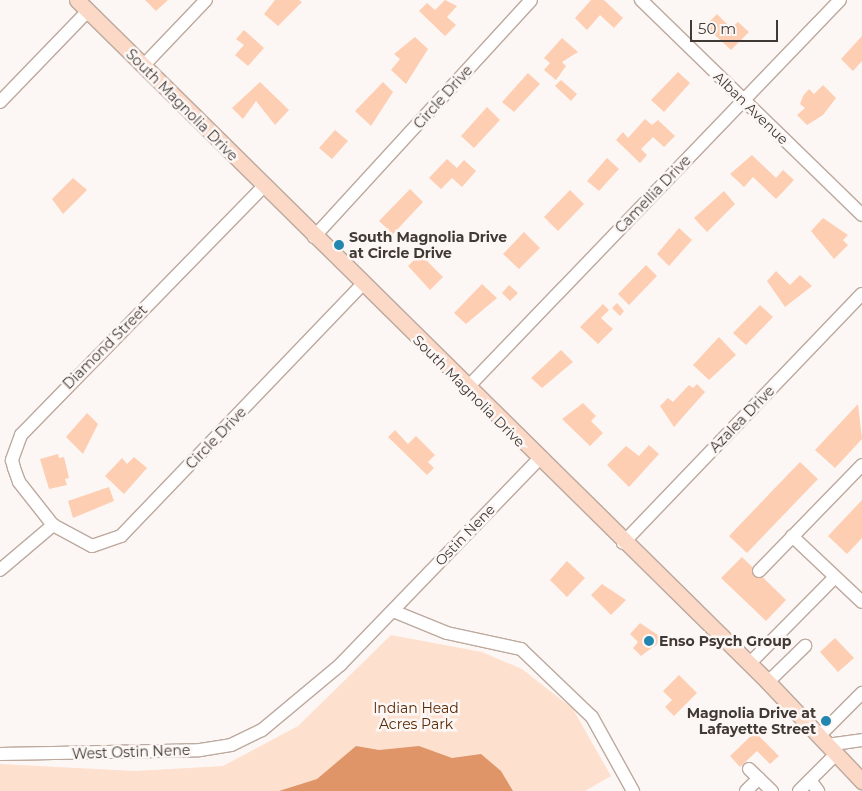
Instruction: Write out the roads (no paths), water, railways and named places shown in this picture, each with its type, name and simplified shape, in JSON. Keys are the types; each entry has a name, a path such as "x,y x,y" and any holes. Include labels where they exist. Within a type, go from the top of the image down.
{"main road":[{"name":"South Magnolia Drive","path":"76,0 538,460 768,682 862,781"}],"street":[{"path":"143,66 206,0"},
{"name":"Circle Drive","path":"314,237 531,0"},
{"name":"Alban Avenue","path":"641,0 862,215"},
{"name":"Camellia Drive","path":"467,388 840,0"},
{"path":"0,102 88,12"},
{"name":"Diamond Street","path":"53,525 19,482 14,468 12,460 21,435 264,186"},
{"name":"Circle Drive","path":"53,525 92,546 121,536 362,285"},
{"name":"Azalea Drive","path":"623,543 862,294"},
{"name":"Ostin Nene","path":"393,611 538,460"},
{"path":"759,571 862,465"},
{"path":"0,570 53,525"},
{"path":"792,536 862,602"},
{"path":"749,664 836,577"},
{"path":"393,611 447,633 521,649 592,717 634,791"},
{"name":"West Ostin Nene","path":"0,754 156,754 231,744 287,713 393,611"},
{"path":"768,682 805,646"},
{"path":"798,791 810,780 827,745 862,693"},
{"path":"827,745 862,740"},
{"path":"749,768 772,791"},
{"path":"746,791 759,778"},
{"path":"810,780 818,791"}],"place":[{"name":"South Magnolia Drive at Circle Drive","path":"339,245"},
{"name":"Enso Psych Group","path":"649,641"},
{"name":"Magnolia Drive at Lafayette Street","path":"826,721"}],"park label":[{"name":"Indian Head Acres Park","path":"416,716"}]}
